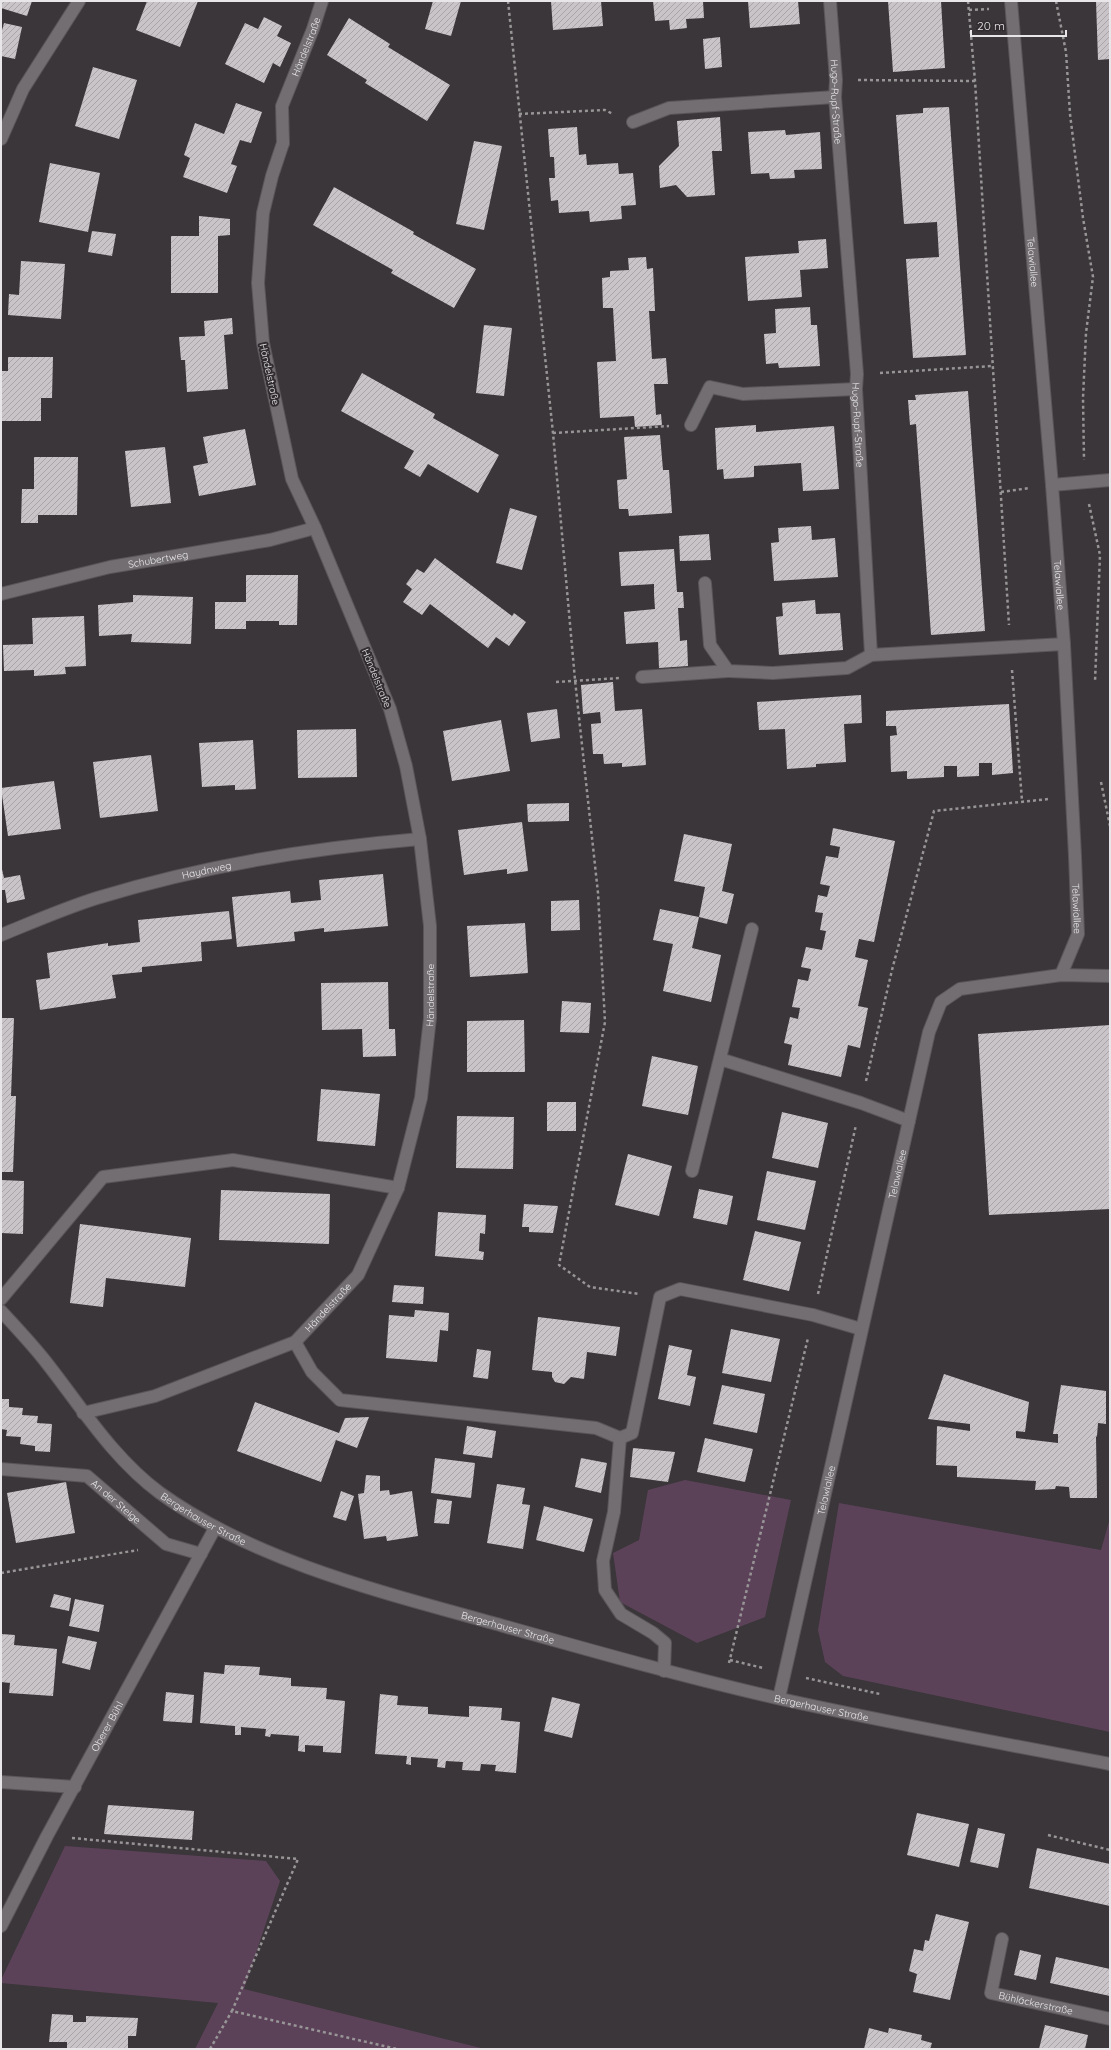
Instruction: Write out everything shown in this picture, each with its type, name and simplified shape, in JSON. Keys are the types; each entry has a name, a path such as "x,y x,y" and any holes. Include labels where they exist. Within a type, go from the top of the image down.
{"street":[{"path":"1,139 23,89 79,1"},
{"name":"Händelstraße","path":"83,1413 155,1396 295,1342 358,1275 398,1188 421,1098 430,1018 430,926 420,839 406,766 390,710 315,528 292,479 263,343 258,283 264,213 272,176 283,143 282,106 313,29 322,1"},
{"name":"Hugo-Rupf-Straße","path":"830,1 836,80 835,97 857,374 856,389 871,655"},
{"name":"Telawiallee","path":"779,1698 861,1328 929,1032 941,1002 960,989 1060,974 1078,934 1064,644 1011,1"},
{"path":"634,122 669,108 835,97"},
{"path":"691,425 710,387 743,394 856,389"},
{"path":"1052,485 1110,480"},
{"name":"Schubertweg","path":"1,594 110,567 270,540 315,528"},
{"path":"705,583 710,645 728,671"},
{"path":"642,677 728,671 773,674 847,668 871,655 1064,644"},
{"name":"Haydnweg","path":"1,935 97,898 194,873 294,854 420,839"},
{"path":"692,1171 752,929"},
{"path":"1060,974 1110,976"},
{"path":"720,1059 861,1103 909,1121"},
{"path":"1,1299 103,1177 233,1160 398,1188"},
{"path":"295,1342 312,1372 340,1400 596,1428 620,1438 632,1433 660,1297 680,1289 814,1315 861,1328"},
{"name":"Bergerhauser Straße","path":"1,1310 41,1356 83,1413 123,1460 156,1490 214,1528 277,1556 336,1576 448,1610 664,1671 779,1698 1110,1764"},
{"path":"620,1438 614,1512 603,1561 605,1590 621,1614 653,1633 665,1643 664,1671"},
{"name":"An der Steige","path":"1,1469 87,1476 166,1544 201,1554"},
{"name":"Oberer Bühl","path":"1,1926 47,1836 75,1787 214,1528"},
{"path":"1,1782 75,1787"},
{"name":"Bühläckerstraße","path":"1002,1939 991,1993 1110,2019"}],"path":[{"path":"508,1 553,433 575,680 598,892 605,1022 559,1265 590,1287 660,1297"},
{"path":"968,1 976,81 1010,648 1022,801"},
{"path":"1056,1 1066,52 1070,114 1083,218 1093,277 1086,333 1083,398 1085,482 1100,556 1095,682"},
{"path":"836,80 976,81"},
{"path":"519,114 605,110 634,122"},
{"path":"857,374 992,366"},
{"path":"553,433 691,425"},
{"path":"1001,492 1052,485"},
{"path":"556,682 642,677"},
{"path":"1101,782 1110,826"},
{"path":"724,1685 814,1315 892,970 934,811 1072,797"},
{"path":"1,1573 126,1553"},
{"path":"1048,1835 1110,1850"},
{"path":"47,1836 298,1859 232,2011 210,2049"},
{"path":"232,2011 397,2049"}],"shaded area":[{"path":"685,1480 791,1500 765,1617 697,1643 620,1602 613,1553 639,1540 648,1490"},
{"path":"839,1503 1101,1550 1110,1518 1110,1732 843,1676 825,1662 818,1630"},
{"path":"65,1846 266,1861 280,1881 244,1989 485,2049 195,2049 218,2003 1,1983 1,1980"}],"building":[{"path":"1,1 32,1 27,16 1,8"},
{"path":"147,1 198,1 180,47 136,30"},
{"path":"433,1 461,1 451,36 425,29"},
{"path":"551,1 601,1 603,26 553,30"},
{"path":"653,1 703,1 704,18 686,19 687,28 670,30 669,20 655,21"},
{"path":"748,1 798,1 800,24 750,28"},
{"path":"888,1 941,1 945,68 893,72"},
{"path":"1096,1 1110,1 1110,59 1098,60"},
{"path":"264,17 282,26 277,36 291,43 280,67 273,63 264,83 225,64 245,23 258,29"},
{"path":"349,18 390,44 388,47 450,85 427,121 365,83 367,80 327,55"},
{"path":"4,23 22,27 15,59 1,56 1,34"},
{"path":"720,37 722,67 705,69 703,39"},
{"path":"93,67 137,80 119,139 75,126"},
{"path":"236,103 262,112 251,143 240,140 231,164 237,166 227,193 183,177 190,158 184,155 195,123 224,134"},
{"path":"949,107 966,355 913,358 906,259 939,257 937,222 904,224 896,115 923,113 923,108"},
{"path":"720,117 722,151 712,151 715,195 687,197 676,185 660,188 659,166 679,146 677,121"},
{"path":"577,127 579,155 586,154 587,165 618,163 619,174 633,173 636,205 621,206 622,219 590,222 589,211 559,213 558,200 551,201 549,178 555,178 554,157 550,157 548,129"},
{"path":"785,130 786,135 820,132 822,169 794,170 795,178 770,179 769,173 751,174 748,132"},
{"path":"474,141 502,146 484,230 456,224"},
{"path":"50,163 100,173 88,232 39,222"},
{"path":"334,187 476,269 454,308 391,273 393,270 313,225"},
{"path":"199,216 230,219 230,235 218,236 218,293 171,293 171,236 199,236"},
{"path":"92,231 116,234 112,256 88,252"},
{"path":"826,239 828,268 800,270 802,297 748,301 745,257 799,253 798,241"},
{"path":"646,257 647,269 653,268 655,311 649,311 652,359 666,358 668,384 654,384 656,415 661,414 662,425 635,427 634,416 600,418 597,362 616,361 613,308 603,308 602,278 610,277 610,271 629,270 628,258"},
{"path":"21,261 65,264 61,319 8,315 9,294 19,295"},
{"path":"810,307 811,325 817,325 820,366 779,368 778,363 766,364 764,334 776,333 775,309"},
{"path":"232,318 233,334 224,335 228,389 187,392 185,360 181,360 179,337 205,336 204,321"},
{"path":"484,325 512,328 504,396 476,393"},
{"path":"8,357 53,357 52,398 41,398 41,421 1,421 1,371 8,371"},
{"path":"362,373 435,414 433,418 499,455 478,493 428,464 420,477 404,468 414,451 341,411"},
{"path":"968,391 985,631 931,635 916,424 910,425 908,400 916,400 915,395"},
{"path":"756,425 756,432 834,426 839,489 803,491 801,463 754,466 754,477 724,479 723,469 717,470 715,428"},
{"path":"245,429 256,485 199,496 193,466 208,463 203,437"},
{"path":"660,435 663,470 669,470 672,513 629,516 628,509 619,509 617,480 627,479 624,437"},
{"path":"165,447 171,503 131,507 125,451"},
{"path":"34,457 78,457 77,515 38,515 38,523 21,523 22,489 34,489"},
{"path":"510,508 537,516 522,570 496,563"},
{"path":"811,526 812,540 835,538 838,577 774,581 771,543 779,542 778,528"},
{"path":"709,534 711,560 680,561 679,536"},
{"path":"674,549 677,592 683,592 684,608 678,608 680,641 687,640 688,666 659,668 658,642 626,644 624,612 655,609 654,584 621,586 619,552"},
{"path":"435,558 512,616 514,613 526,622 509,646 496,637 488,648 430,604 422,615 403,602 412,589 406,584 417,569 424,573"},
{"path":"246,575 298,575 297,625 279,625 279,621 246,621 246,629 215,629 215,602 246,602"},
{"path":"133,595 193,597 191,644 131,642 132,634 99,636 98,605 133,602"},
{"path":"815,600 816,614 840,613 843,650 779,655 776,617 783,616 782,603"},
{"path":"84,616 86,666 65,667 66,674 34,676 34,670 4,671 3,645 33,644 32,618"},
{"path":"613,682 615,711 642,709 646,765 622,767 622,763 604,764 603,754 593,754 591,724 601,723 600,712 583,714 581,685"},
{"path":"861,695 862,723 844,724 846,762 816,764 816,767 787,769 785,729 759,730 757,702"},
{"path":"1009,704 1013,773 992,775 992,763 979,763 979,776 957,777 957,766 944,766 944,777 907,779 907,771 891,772 890,736 897,735 896,726 886,726 886,711"},
{"path":"557,709 560,738 531,742 527,713"},
{"path":"501,720 510,771 452,781 443,731"},
{"path":"356,729 357,777 298,778 297,730"},
{"path":"253,740 256,789 235,790 235,785 202,787 199,743"},
{"path":"151,755 158,811 100,818 93,762"},
{"path":"54,781 61,829 8,836 1,788"},
{"path":"569,803 569,821 528,822 527,804"},
{"path":"522,822 528,871 507,874 507,869 464,875 458,830"},
{"path":"833,828 895,841 874,942 859,939 855,957 868,960 858,1006 868,1008 860,1048 848,1045 841,1077 788,1065 792,1045 784,1043 790,1017 798,1019 800,1008 792,1007 798,979 808,981 811,969 801,967 806,947 822,950 826,931 820,930 823,913 815,912 818,895 827,897 830,886 820,884 826,856 838,858 840,847 830,845"},
{"path":"684,834 732,844 722,891 734,894 727,924 699,917 705,887 674,881"},
{"path":"1,865 4,878 20,875 25,899 7,903 5,890 1,890"},
{"path":"383,874 388,926 324,932 324,928 294,932 295,941 237,947 232,897 290,891 291,903 321,900 319,880"},
{"path":"579,900 580,930 551,931 551,901"},
{"path":"660,909 699,917 692,948 721,955 711,1002 663,991 673,944 653,940"},
{"path":"229,911 232,939 201,942 202,961 142,967 142,972 112,975 116,998 40,1010 36,980 50,978 47,953 108,943 108,946 140,942 138,920"},
{"path":"525,923 528,973 470,977 467,926"},
{"path":"388,982 389,1029 395,1029 396,1056 363,1057 362,1029 322,1030 321,983"},
{"path":"562,1001 591,1003 589,1033 560,1032"},
{"path":"1,1018 14,1018 11,1096 16,1096 13,1172 1,1172"},
{"path":"524,1020 525,1072 467,1072 467,1021"},
{"path":"1110,1025 1110,1209 989,1215 978,1034"},
{"path":"652,1056 698,1066 688,1115 642,1106"},
{"path":"321,1089 380,1094 375,1146 317,1141"},
{"path":"547,1102 576,1102 576,1131 547,1131"},
{"path":"782,1112 828,1123 818,1168 772,1158"},
{"path":"457,1116 514,1117 513,1169 456,1168"},
{"path":"628,1154 672,1166 659,1216 615,1205"},
{"path":"767,1171 816,1181 805,1230 757,1220"},
{"path":"1,1180 24,1181 23,1234 1,1233"},
{"path":"699,1189 733,1196 727,1225 693,1218"},
{"path":"221,1190 330,1194 329,1244 219,1240"},
{"path":"524,1204 558,1206 553,1233 529,1232 529,1227 522,1227"},
{"path":"438,1212 486,1215 485,1234 480,1233 479,1251 484,1252 483,1260 435,1256"},
{"path":"80,1224 191,1238 185,1287 106,1278 103,1307 70,1303"},
{"path":"755,1231 801,1242 789,1291 743,1280"},
{"path":"394,1285 424,1287 423,1304 392,1302"},
{"path":"415,1310 449,1313 448,1331 440,1330 437,1362 386,1358 389,1315 414,1317"},
{"path":"538,1317 620,1327 616,1356 587,1352 584,1379 571,1377 564,1384 555,1382 552,1377 552,1372 532,1370"},
{"path":"731,1329 780,1339 771,1382 722,1373"},
{"path":"669,1345 692,1350 687,1375 696,1377 690,1406 658,1399"},
{"path":"477,1349 491,1351 488,1379 473,1377"},
{"path":"944,1374 1029,1402 1025,1432 1016,1431 1016,1438 1058,1443 1058,1434 1053,1434 1061,1385 1106,1391 1106,1424 1098,1423 1096,1437 1097,1498 1070,1498 1069,1487 1056,1486 1055,1489 1035,1490 1036,1481 957,1477 957,1466 936,1465 937,1426 970,1431 970,1424 928,1419"},
{"path":"722,1385 765,1394 757,1433 713,1424"},
{"path":"1,1399 9,1399 9,1407 23,1408 22,1415 38,1416 37,1423 52,1424 50,1452 35,1451 35,1446 20,1444 21,1437 6,1436 7,1430 1,1429"},
{"path":"255,1402 339,1433 345,1418 369,1417 357,1448 336,1440 321,1482 237,1451"},
{"path":"467,1426 496,1431 492,1458 463,1454"},
{"path":"705,1438 753,1449 745,1482 697,1472"},
{"path":"633,1448 675,1452 668,1482 630,1477"},
{"path":"435,1458 475,1463 471,1498 431,1493"},
{"path":"581,1458 607,1463 601,1493 575,1487"},
{"path":"366,1475 380,1476 380,1491 389,1490 390,1495 412,1491 418,1536 387,1541 386,1536 364,1539 358,1494 364,1493"},
{"path":"66,1482 75,1533 16,1543 7,1493"},
{"path":"497,1484 525,1488 522,1504 530,1505 523,1549 487,1543"},
{"path":"341,1491 354,1496 346,1521 333,1517"},
{"path":"437,1499 452,1501 449,1524 434,1523"},
{"path":"544,1506 593,1519 584,1552 536,1540"},
{"path":"54,1594 71,1598 69,1611 50,1607"},
{"path":"75,1599 104,1605 99,1632 69,1626"},
{"path":"1,1634 15,1635 14,1645 57,1649 53,1696 9,1693 10,1683 1,1682"},
{"path":"68,1636 97,1642 90,1670 62,1663"},
{"path":"225,1665 260,1667 259,1675 291,1678 291,1686 327,1688 326,1699 345,1701 341,1753 323,1752 323,1746 305,1745 305,1752 298,1751 299,1736 271,1734 270,1737 265,1736 266,1729 241,1727 241,1735 235,1735 235,1726 200,1723 204,1672 224,1674"},
{"path":"166,1692 194,1695 192,1723 163,1721"},
{"path":"380,1694 398,1696 397,1705 428,1707 428,1714 469,1717 469,1706 502,1708 501,1720 520,1722 516,1773 495,1771 496,1765 481,1764 480,1771 462,1770 463,1762 446,1761 445,1768 437,1767 438,1759 411,1757 411,1765 406,1764 407,1756 375,1754"},
{"path":"552,1697 580,1704 572,1738 544,1731"},
{"path":"108,1805 194,1811 192,1840 104,1834"},
{"path":"917,1813 969,1824 959,1867 907,1855"},
{"path":"978,1828 1005,1834 998,1868 970,1862"},
{"path":"1037,1848 1110,1864 1110,1906 1029,1888"},
{"path":"936,1914 969,1922 950,2000 913,1992 917,1974 909,1971 914,1949 923,1951 925,1940 929,1941"},
{"path":"1020,1950 1041,1955 1036,1980 1014,1975"},
{"path":"1056,1957 1110,1969 1110,1996 1050,1983"},
{"path":"52,2014 73,2015 73,2022 86,2022 86,2016 138,2018 136,2036 128,2036 128,2049 67,2049 67,2042 49,2042"},
{"path":"1045,2025 1088,2035 1085,2049 1039,2049"},
{"path":"869,2028 888,2033 889,2028 922,2035 921,2040 932,2043 930,2049 864,2049"}]}
